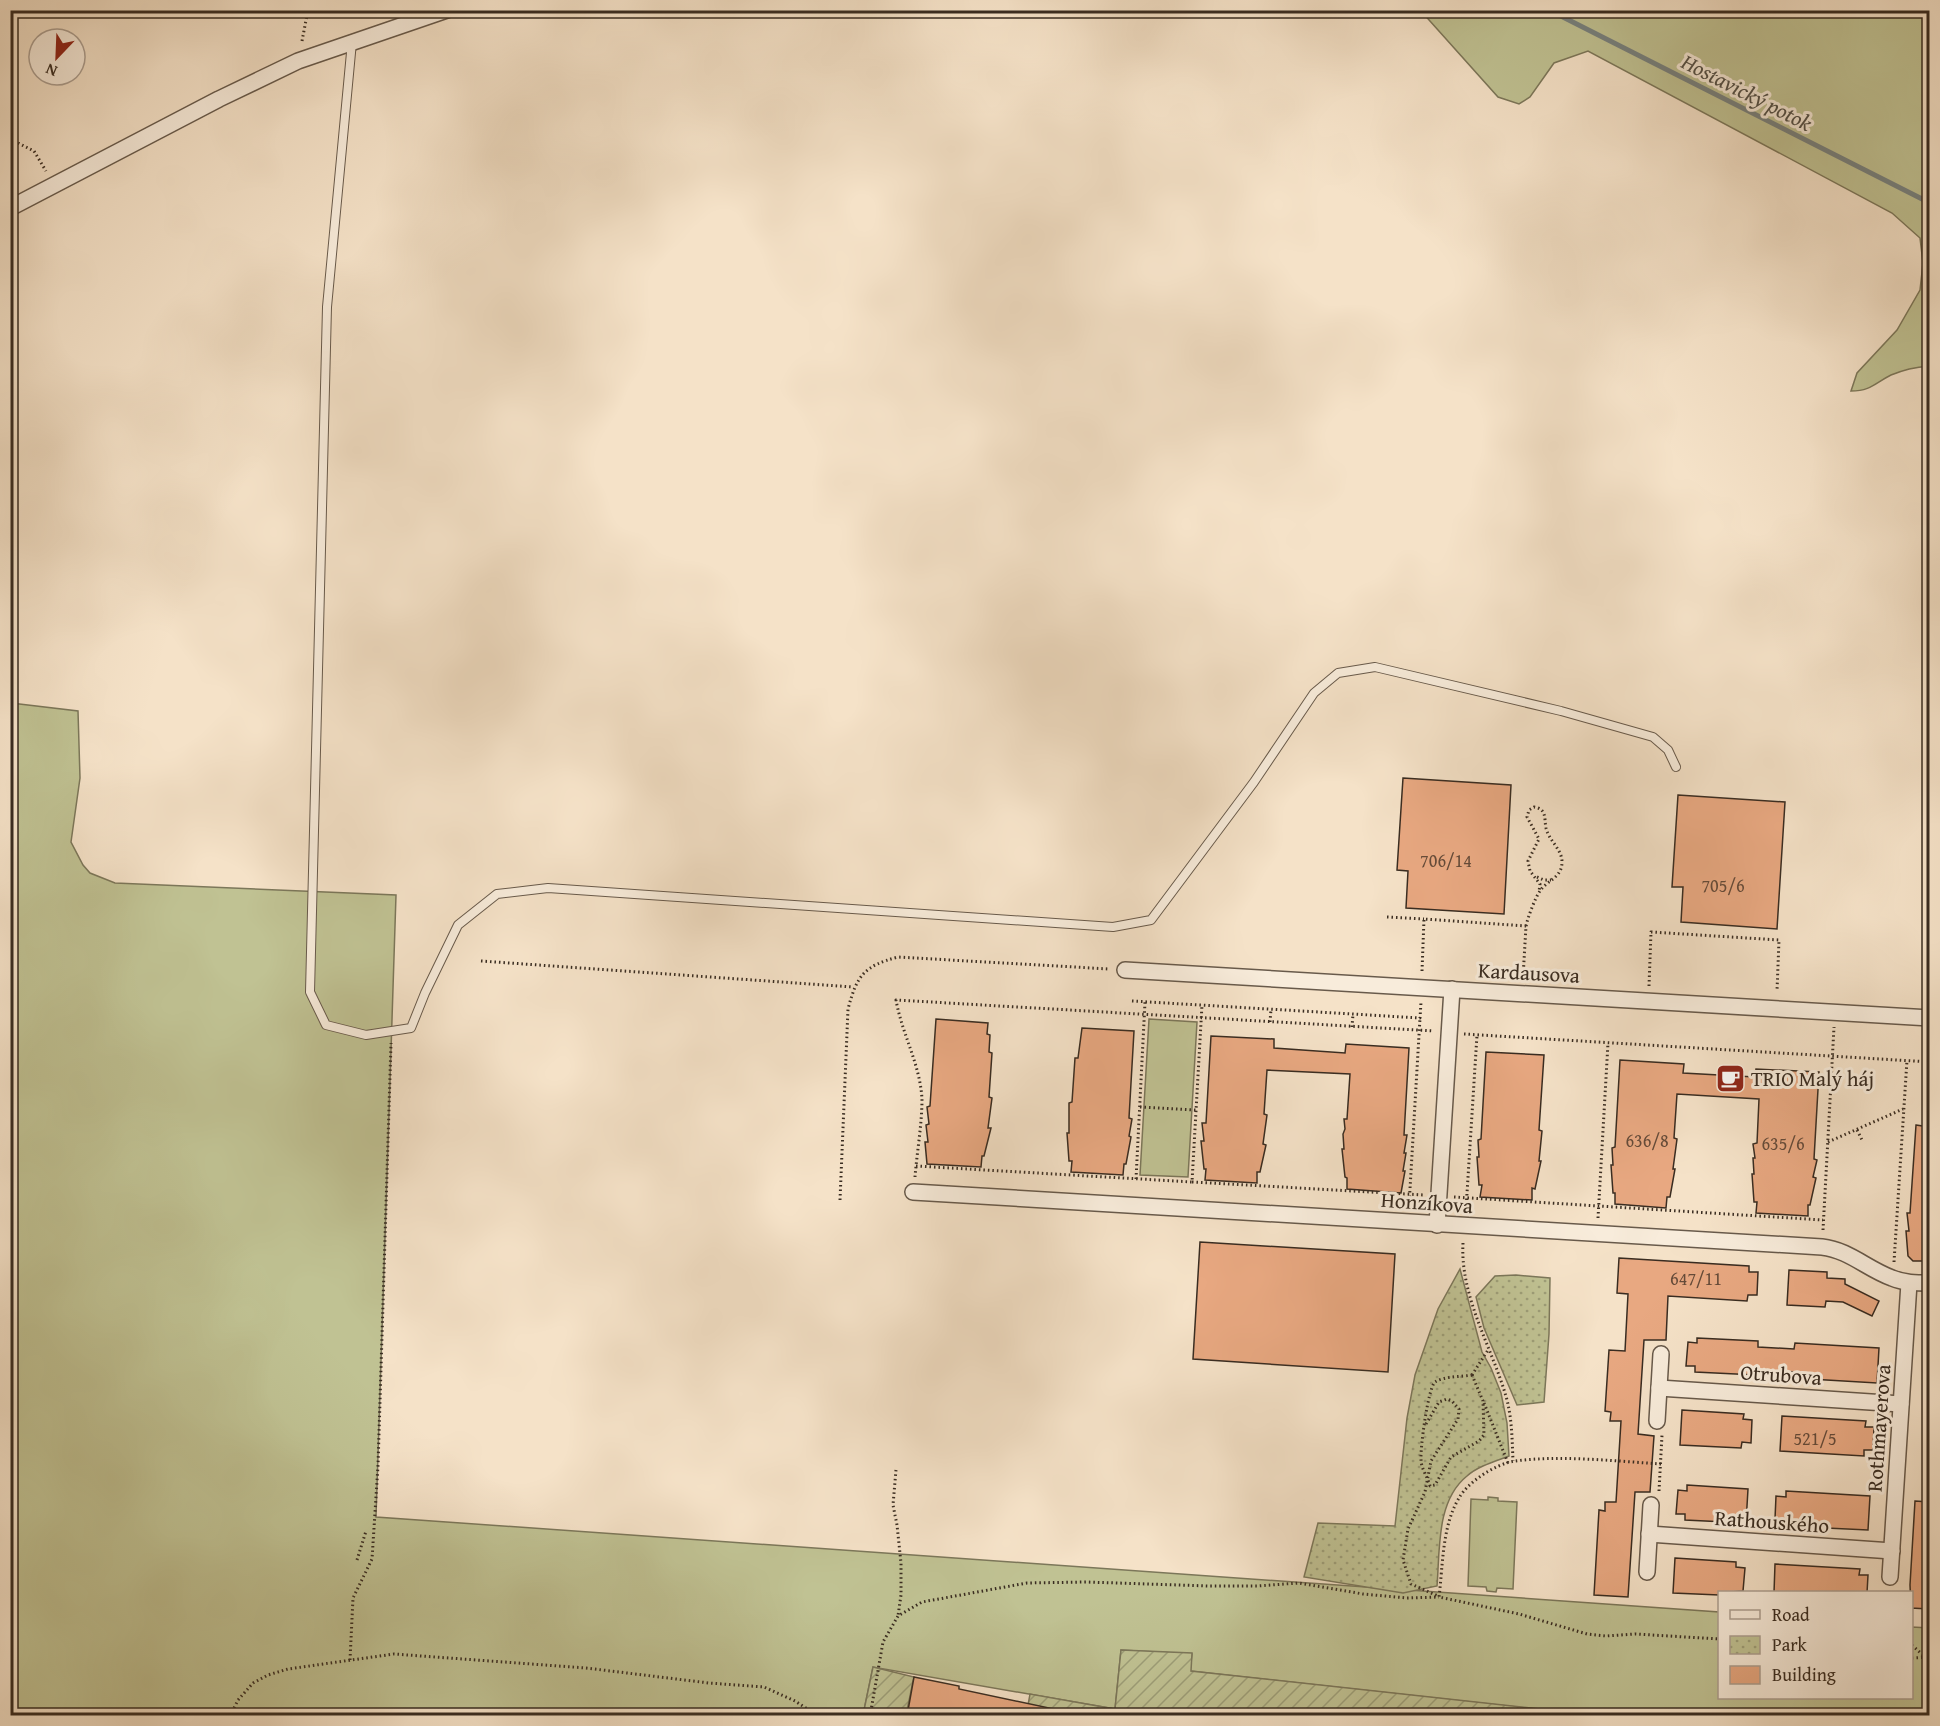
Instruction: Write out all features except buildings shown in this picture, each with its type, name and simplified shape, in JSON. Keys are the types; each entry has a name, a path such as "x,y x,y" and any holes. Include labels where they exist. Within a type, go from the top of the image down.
{"street":[{"path":"10,208 298,61 447,10"},
{"name":"Kardausova","path":"1125,970 1929,1018"},
{"path":"1437,1225 1452,989"},
{"name":"Honzíkova","path":"913,1192 1822,1247 1833,1248 1856,1258 1893,1279 1909,1283 1929,1283"},
{"name":"Rothmayerova","path":"1890,1577 1909,1283"},
{"path":"1657,1421 1661,1354"},
{"name":"Otrubova","path":"1659,1388 1901,1404"},
{"path":"1647,1572 1651,1505"},
{"name":"Rathouského","path":"1649,1534 1892,1551"}],"lane":[{"path":"352,42 327,307 310,992 326,1025 366,1035 411,1028 458,925 497,894 548,888 1113,927 1151,920 1254,782 1314,693 1338,673 1375,667 1561,711 1641,733 1653,737 1668,750 1676,767"}],"path":[{"path":"298,61 308,10"},
{"path":"10,139 34,151 55,185"},
{"path":"1539,892 1553,880 1560,870 1562,859 1547,832 1545,813 1538,807 1532,807 1527,817 1539,839 1528,861 1530,870 1544,880 1553,880"},
{"path":"1523,978 1526,926 1539,892 1540,884 1536,876"},
{"path":"1387,917 1526,926"},
{"path":"1422,973 1424,920"},
{"path":"1649,986 1652,932 1779,940 1776,993"},
{"path":"840,1200 848,1009 853,987 863,971 878,963 898,957 1125,970"},
{"path":"481,962 853,987"},
{"path":"913,1192 922,1099 915,1058 900,1021 896,1000 1929,1062"},
{"path":"1408,1223 1421,1000"},
{"path":"1132,1001 1420,1018"},
{"path":"1136,1179 1145,1002"},
{"path":"1192,1182 1202,1005"},
{"path":"1270,1008 1270,1022"},
{"path":"1352,1027 1353,1013"},
{"path":"1822,1247 1834,1025"},
{"path":"350,1660 352,1598 372,1559 378,1466 391,1032"},
{"path":"1478,1035 1464,1226 1464,1262 1481,1331 1505,1394 1512,1424 1513,1461"},
{"path":"1597,1234 1608,1043"},
{"path":"1893,1279 1907,1060"},
{"path":"1140,1107 1196,1110"},
{"path":"1828,1142 1903,1108"},
{"path":"1857,1130 1863,1142"},
{"path":"916,1166 1823,1220"},
{"path":"1472,1376 1488,1350"},
{"path":"1472,1376 1508,1463"},
{"path":"1472,1376 1433,1383 1426,1410 1421,1462 1430,1486 1435,1485 1451,1457 1479,1441 1484,1434 1483,1401"},
{"path":"1425,1425 1439,1402 1447,1399 1459,1409 1458,1419 1431,1461 1425,1492 1408,1529 1403,1560 1411,1584 1439,1597 1519,1614 1587,1634 1606,1636 1635,1634 1718,1639"},
{"path":"1651,1505 1659,1495 1662,1434 1657,1421"},
{"path":"1439,1597 1446,1539 1452,1515 1458,1499 1468,1485 1485,1474 1513,1461 1573,1459 1661,1464"},
{"path":"870,1716 883,1642 898,1616 901,1595 901,1563 897,1525 892,1505 896,1470"},
{"path":"357,1560 366,1531"},
{"path":"898,1616 922,1602 1027,1583 1086,1582 1218,1586 1299,1583 1363,1594 1407,1598 1439,1597"},
{"path":"1913,1646 1927,1657"},
{"path":"230,1716 238,1700 253,1683 268,1675 288,1669 394,1654 586,1668 709,1683 764,1687 795,1701 809,1710 812,1716"}],"green space":[{"path":"1421,11 1929,11 1929,366 1900,372 1868,388 1851,391 1857,373 1897,330 1920,290 1923,263 1920,238 1892,213 1588,51 1554,63 1530,97 1519,104 1498,97"},
{"path":"11,703 78,711 80,778 71,842 90,873 115,883 396,895 376,1517 1718,1612 1718,1699 1913,1699 1913,1627 1930,1628 1929,1716 1590,1715 1190,1671 1192,1654 1121,1650 1115,1709 873,1667 863,1715 11,1716"},
{"path":"1149,1019 1197,1022 1188,1177 1140,1175"},
{"path":"1460,1269 1482,1352 1501,1393 1507,1423 1509,1456 1471,1472 1457,1486 1445,1512 1442,1527 1437,1586 1403,1593 1304,1577 1318,1523 1395,1526 1407,1418 1415,1375 1438,1309"},
{"path":"1495,1276 1550,1278 1544,1402 1517,1405 1484,1328 1476,1297"},
{"path":"1488,1497 1498,1498 1498,1501 1517,1502 1513,1589 1497,1588 1496,1592 1487,1591 1486,1587 1468,1586 1471,1499 1488,1500"},
{"path":"1121,1650 1192,1653 1191,1671 1595,1715 1026,1716 1030,1694 1115,1709"},
{"path":"873,1667 914,1677 906,1715 863,1715"}],"waterway":[{"name":"Hostavický potok","path":"1549,10 1930,203"}],"place":[{"name":"TRIO Malý háj","path":"1730,1079"}]}
